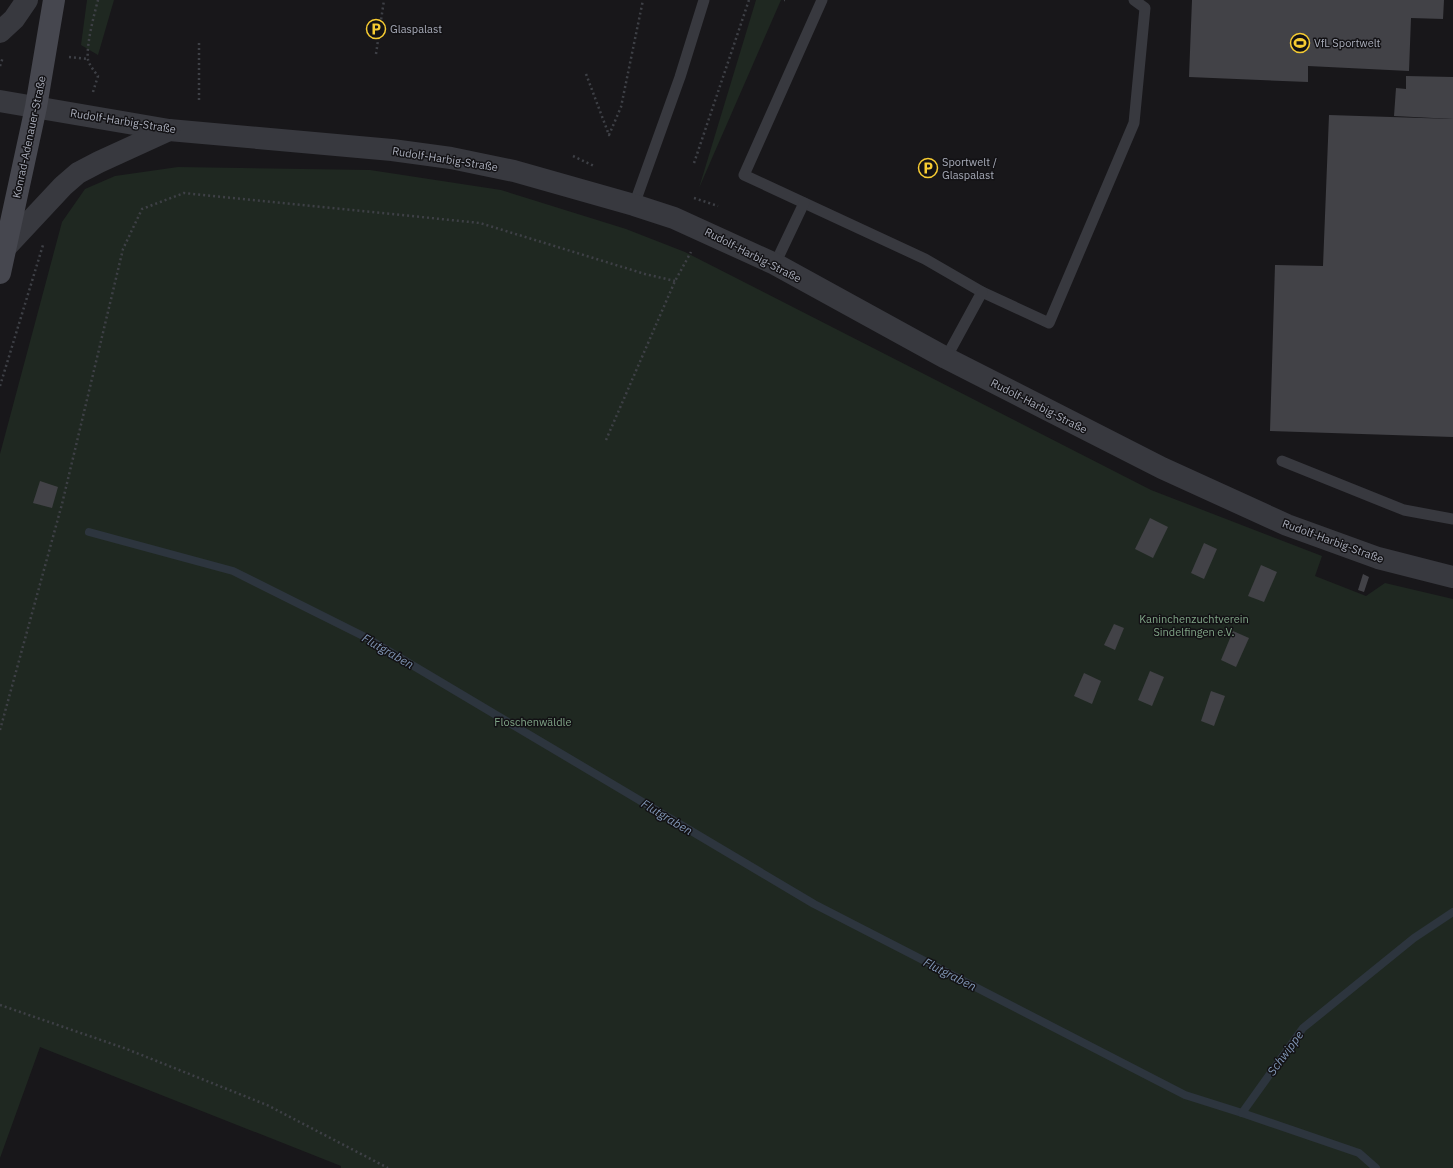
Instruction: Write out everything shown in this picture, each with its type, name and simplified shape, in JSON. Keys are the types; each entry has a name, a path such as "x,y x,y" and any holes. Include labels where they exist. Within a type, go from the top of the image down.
{"main road":[{"name":"Konrad-Adenauer-Straße","path":"0,273 36,107 54,0"}],"street":[{"path":"0,32 14,19 27,0"},
{"name":"Rudolf-Harbig-Straße","path":"0,101 169,130 392,150 451,158 514,171 674,218 775,264 946,358 1162,468 1287,525 1378,558 1453,577"},
{"path":"6,247 63,186 78,173 169,130"}],"lane":[{"path":"634,205 680,77 704,0"},
{"path":"822,0 744,175 925,259 982,292 1049,323 1134,123 1145,8 1134,0"},
{"path":"775,264 804,203"},
{"path":"946,358 982,292"},
{"path":"1282,461 1404,510 1453,519"}],"path":[{"path":"98,0 90,33 88,59 91,68 98,76"},
{"path":"376,54 384,0"},
{"path":"586,74 609,135 621,107 643,0"},
{"path":"694,163 749,0"},
{"path":"199,40 199,100"},
{"path":"0,730 62,504 123,250 142,209 184,193 480,223 645,274 675,281"},
{"path":"606,440 675,281 690,255 701,229"},
{"path":"0,1005 124,1048 267,1105 388,1168"}],"green space":[{"path":"87,0 114,0 98,55 81,45"},
{"path":"756,0 781,0 699,188"},
{"name":"Floschenwäldle","path":"178,167 370,170 501,190 626,229 685,252 1151,490 1322,556 1315,576 1366,596 1385,583 1453,599 1453,1168 341,1168 341,1166 40,1047 0,1158 0,454 62,222 85,189 115,176"}],"building":[{"name":"VfL Sportwelt","path":"1192,0 1444,0 1443,19 1411,18 1409,71 1308,66 1308,82 1189,77"},
{"path":"1406,76 1453,77 1453,119 1394,116 1396,88 1406,89"},
{"path":"1329,115 1453,119 1453,437 1270,431 1275,265 1323,266"},
{"path":"40,481 58,487 52,508 33,503"},
{"path":"1150,518 1168,527 1153,558 1135,549"},
{"path":"1204,543 1217,549 1204,579 1191,573"},
{"path":"1261,565 1277,572 1264,602 1248,596"},
{"path":"1363,574 1369,577 1364,592 1358,590"},
{"path":"1114,624 1124,628 1115,650 1104,645"},
{"path":"1233,631 1249,638 1236,667 1221,660"},
{"path":"1150,671 1164,677 1152,706 1138,700"},
{"path":"1084,673 1101,681 1092,704 1074,696"},
{"path":"1211,691 1225,696 1214,726 1201,721"}],"waterway":[{"name":"Flutgraben","path":"89,532 233,571 365,637 814,904 1185,1095 1242,1113"},
{"name":"Schwippe","path":"1376,1168 1359,1153 1242,1113 1303,1028 1414,938 1453,912"}],"place":[{"name":"Glaspalast","path":"376,29"},
{"name":"VfL Sportwelt","path":"1300,43"},
{"name":"Sportwelt / Glaspalast","path":"928,168"}],"park label":[{"name":"Kaninchenzuchtverein Sindelfingen e.V.","path":"1194,625"}]}
